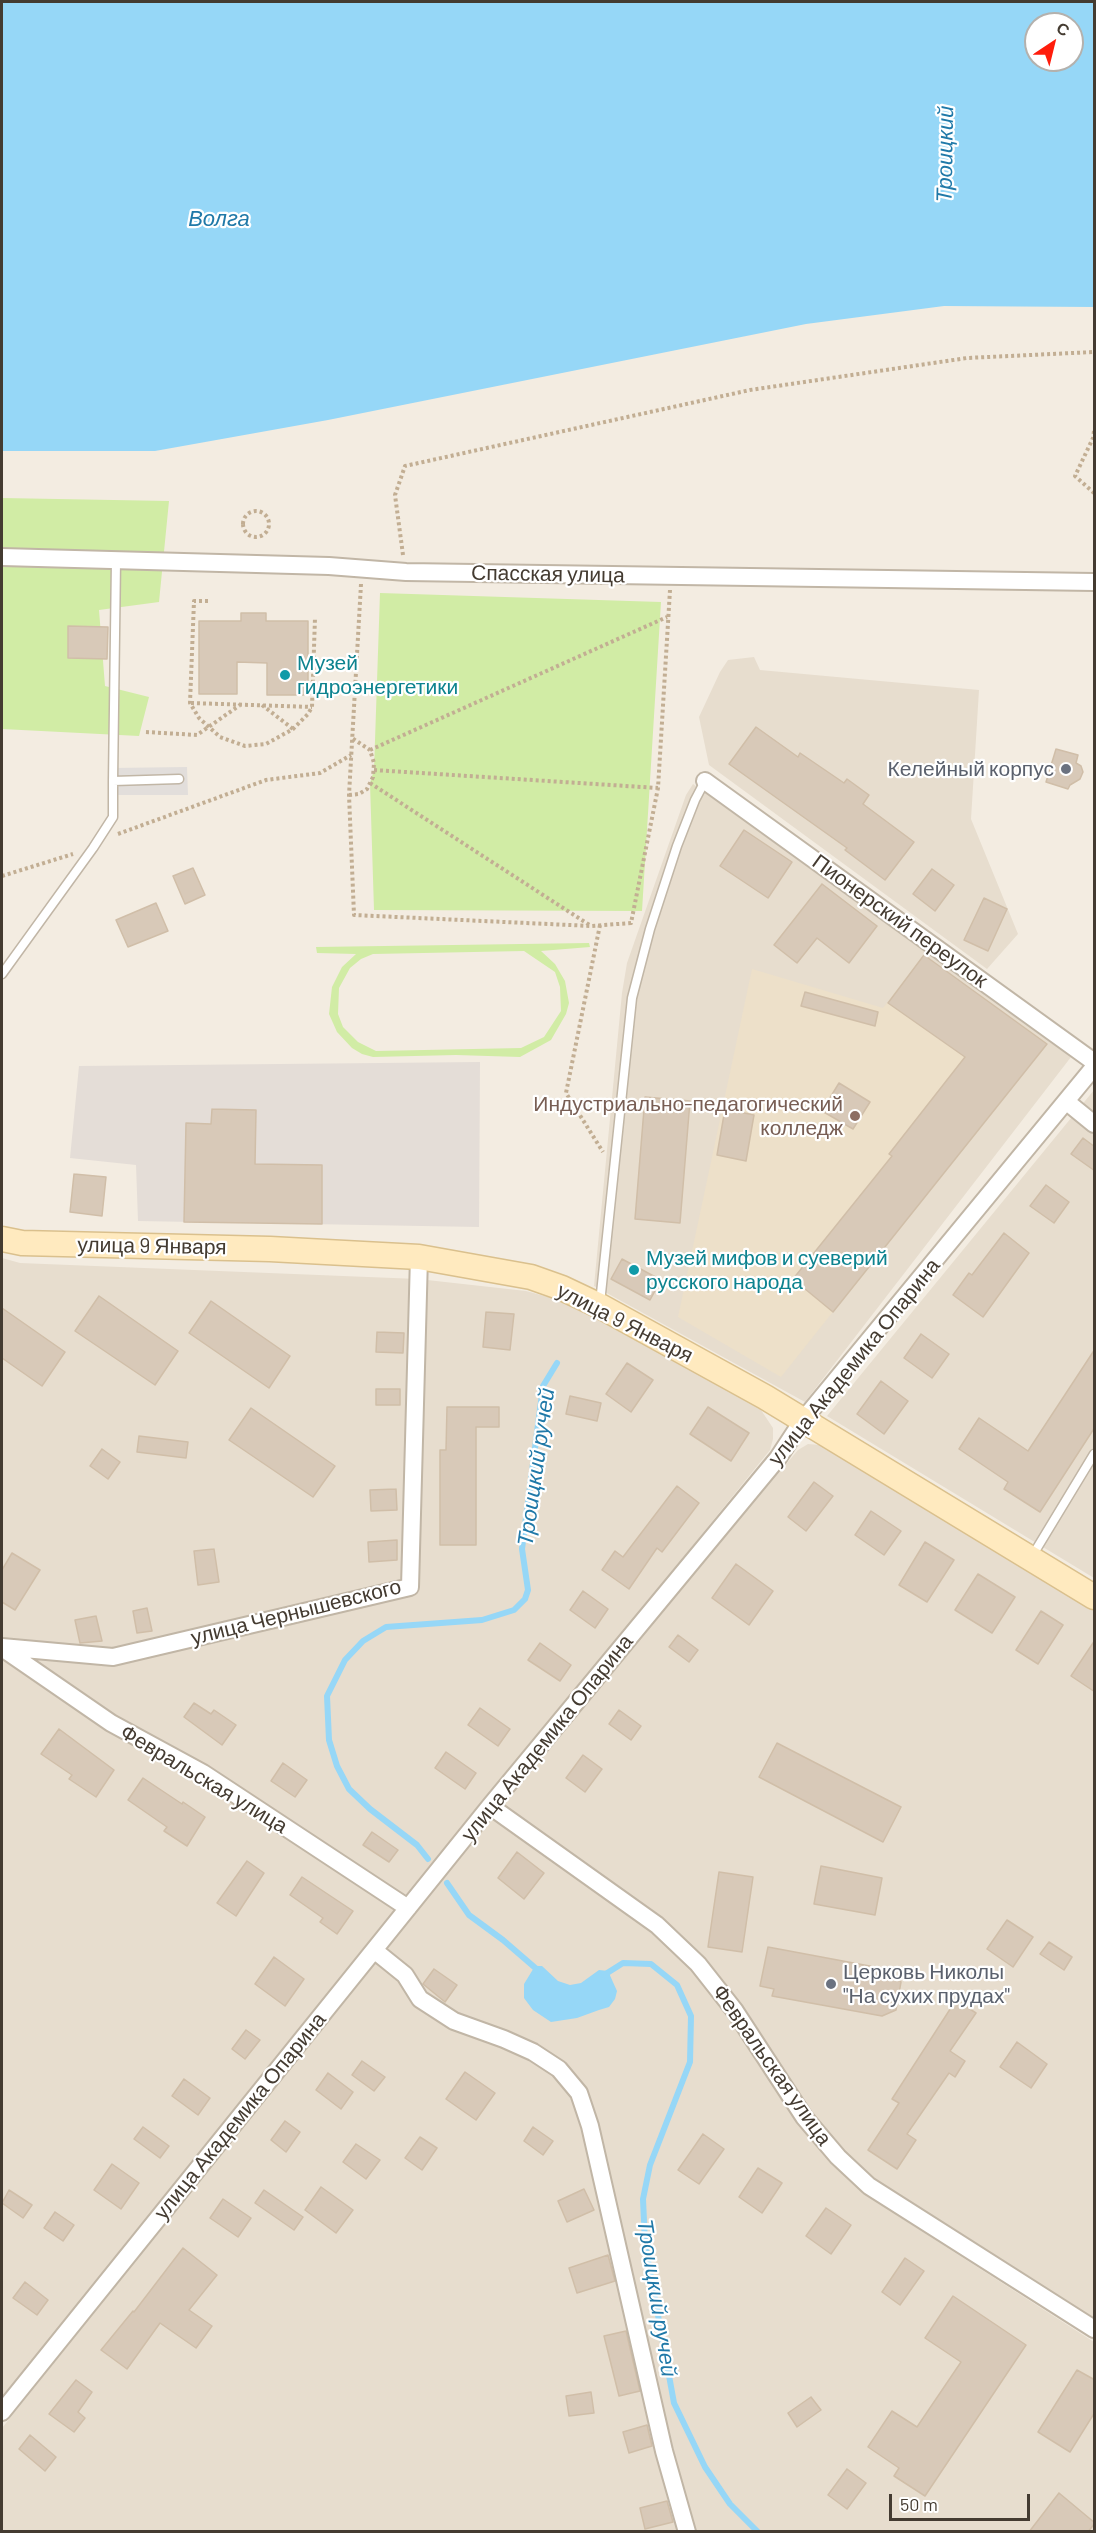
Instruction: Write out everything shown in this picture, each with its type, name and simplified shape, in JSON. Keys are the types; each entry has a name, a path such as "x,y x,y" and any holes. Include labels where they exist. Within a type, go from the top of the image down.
{"main road":[{"name":"улица 9 Января","path":"12,1241 270,1249 419,1257 531,1277 562,1288 600,1306 803,1420 1095,1597"}],"street":[{"name":"Спасская улица","path":"2,557 362,568 406,572 1095,582"},
{"name":"Пионерский переулок","path":"705,781 1095,1062"},
{"name":"улица Академика Опарина","path":"2,2412 490,1806 770,1467 803,1420 1095,1068"},
{"path":"1067,1102 1095,1124"},
{"name":"улица Чернышевского","path":"2,1647 113,1657 410,1587 419,1257"},
{"name":"Февральская улица","path":"2,1647 111,1723 203,1773 408,1908"},
{"name":"Февральская улица","path":"490,1806 657,1925 698,1964 735,2011 804,2117 838,2157 869,2186 1095,2329"},
{"path":"374,1950 405,1975 420,1999 454,2021 504,2038 533,2052 559,2069 579,2093 590,2126 664,2451 687,2532"}],"lane":[{"path":"2,974 113,817 116,561"},
{"path":"112,781 179,779"},
{"path":"600,1306 632,998 650,929 677,846 705,781"},
{"path":"1031,1558 1095,1454"}],"path":[{"path":"406,572 395,495 405,466 750,390 967,357 1095,352"},
{"path":"1095,430 1075,476 1095,493"},
{"path":"261,512 268,520 267,530 258,537 252,536 244,529 245,517 249,513 261,512"},
{"path":"362,568 349,795 354,915 591,926 631,923 658,788 671,576"},
{"path":"208,601 194,601 190,703 199,718 220,737 245,746 266,744 292,729 312,707 315,618"},
{"path":"370,750 668,617"},
{"path":"190,703 312,707"},
{"path":"146,732 196,735 240,705"},
{"path":"262,705 292,729"},
{"path":"349,795 359,794 367,789 374,770 370,750 352,738"},
{"path":"2,876 93,848 122,832 266,780 320,773 351,754"},
{"path":"374,770 658,788"},
{"path":"370,783 591,926"},
{"path":"600,926 566,1093 614,1171"}],"shaded area":[{"path":"754,657 760,670 979,690 971,819 1018,934 987,969 709,765 699,717 728,660"},
{"path":"187,767 188,795 113,795 112,768"},
{"path":"693,784 1071,1057 805,1402 594,1286 622,993 627,963 686,795"},
{"name":"Индустриально-педагогический колледж","path":"924,955 1047,1043 781,1377 678,1317 752,969 883,1008"},
{"path":"480,1062 479,1227 138,1221 136,1165 70,1158 79,1066"},
{"path":"1094,1090 1094,1578 827,1416"},
{"path":"2,1258 20,1263 418,1279 526,1291 559,1300 593,1314 759,1407 773,1428 773,1439 770,1450 2,2400"},
{"path":"808,1444 820,1445 1094,1611 1094,2320 907,2204 871,2178 842,2150 809,2112 702,1959 501,1805 798,1450"},
{"path":"492,1814 654,1929 695,1967 865,2191 898,2216 1094,2342 1094,2531 2,2531 2,2428"}],"green space":[{"path":"2,498 169,501 159,602 99,610 105,686 149,697 139,736 2,729"},
{"path":"380,593 661,602 642,911 374,910 370,783 374,770"},
{"path":"589,943 590,947 541,951 555,964 565,981 569,1003 566,1014 551,1040 520,1057 456,1055 373,1057 352,1048 337,1032 329,1014 332,987 342,967 356,954 317,953 316,947","holes":["524,951 555,972 560,987 561,1011 544,1037 521,1048 376,1051 358,1042 343,1027 338,1014 339,988 350,968 361,959 373,954"]}],"water":[{"name":"Волга","path":"2,2 1094,2 1094,307 944,306 806,324 328,420 155,451 2,451"},
{"path":"535,1966 542,1966 558,1981 570,1985 581,1983 599,1970 608,1971 617,1991 615,1999 609,2007 577,2018 551,2022 533,2010 524,1998 524,1984"}],"building":[{"path":"241,613 266,613 266,621 308,621 308,695 267,695 267,663 237,662 237,694 199,694 199,621 241,621"},
{"path":"68,626 108,627 107,659 68,658"},
{"path":"756,727 798,757 800,753 844,783 847,779 869,795 863,804 914,842 885,880 845,850 847,848 729,764"},
{"name":"Келейный корпус","path":"1056,749 1078,755 1076,763 1081,766 1083,772 1080,779 1068,789 1046,782"},
{"path":"744,830 792,862 768,898 720,866"},
{"path":"193,868 205,895 185,904 173,876"},
{"path":"932,869 954,885 935,911 913,894"},
{"path":"822,884 877,926 849,963 817,938 797,963 774,945"},
{"path":"984,898 1007,909 988,951 964,940"},
{"path":"156,903 168,931 128,947 116,920"},
{"path":"924,955 1047,1044 833,1312 793,1279 892,1156 889,1154 965,1057 888,1003"},
{"path":"805,992 878,1012 875,1026 801,1006"},
{"path":"839,1083 870,1102 853,1129 822,1111"},
{"path":"645,1097 690,1101 680,1223 635,1219"},
{"path":"212,1109 256,1110 255,1164 322,1165 322,1224 184,1222 186,1123 211,1124"},
{"path":"725,1109 754,1115 746,1161 717,1155"},
{"path":"1083,1138 1095,1147 1095,1171 1071,1154"},
{"path":"74,1174 106,1177 102,1216 70,1212"},
{"path":"1046,1185 1069,1202 1054,1223 1030,1206"},
{"path":"1004,1233 1029,1253 983,1317 953,1295 969,1273 972,1275"},
{"path":"622,1259 661,1280 650,1300 611,1279"},
{"path":"99,1296 178,1351 155,1385 75,1331"},
{"path":"211,1301 290,1356 269,1388 189,1333"},
{"path":"2,1308 65,1352 42,1386 2,1358"},
{"path":"486,1312 514,1314 510,1350 483,1347"},
{"path":"377,1332 404,1333 403,1353 376,1352"},
{"path":"921,1334 949,1354 932,1378 904,1358"},
{"path":"1095,1349 1095,1427 1040,1512 1004,1489 1008,1482 959,1449 979,1418 1028,1451"},
{"path":"627,1363 653,1380 631,1412 606,1394"},
{"path":"881,1381 908,1401 884,1434 857,1414"},
{"path":"376,1389 400,1389 400,1405 376,1405"},
{"path":"570,1396 601,1403 597,1421 566,1414"},
{"path":"447,1407 499,1407 499,1427 476,1427 476,1545 440,1545 440,1450 446,1450"},
{"path":"708,1407 749,1433 731,1461 690,1434"},
{"path":"251,1408 335,1466 313,1497 229,1440"},
{"path":"139,1436 188,1442 186,1458 137,1452"},
{"path":"102,1449 120,1462 108,1479 90,1466"},
{"path":"814,1482 833,1496 806,1531 788,1517"},
{"path":"677,1486 699,1503 662,1552 657,1548 629,1589 602,1570 615,1551 623,1557"},
{"path":"396,1489 397,1510 371,1511 370,1490"},
{"path":"871,1511 901,1531 884,1555 855,1535"},
{"path":"397,1540 397,1560 369,1562 368,1542"},
{"path":"925,1542 954,1560 927,1602 899,1585"},
{"path":"214,1549 219,1582 198,1585 194,1551"},
{"path":"12,1553 40,1570 15,1610 2,1602 2,1570"},
{"path":"736,1564 773,1591 749,1625 712,1598"},
{"path":"978,1574 1015,1597 992,1633 955,1610"},
{"path":"583,1591 608,1609 595,1628 570,1610"},
{"path":"147,1608 152,1631 137,1633 133,1611"},
{"path":"1041,1611 1063,1625 1038,1664 1016,1650"},
{"path":"96,1616 102,1641 80,1643 75,1620"},
{"path":"678,1635 698,1650 689,1662 669,1647"},
{"path":"1095,1640 1095,1692 1071,1676"},
{"path":"540,1643 571,1665 560,1681 528,1660"},
{"path":"194,1703 211,1714 214,1710 236,1725 222,1745 184,1717"},
{"path":"480,1708 510,1729 498,1746 468,1725"},
{"path":"619,1710 641,1726 631,1740 609,1724"},
{"path":"59,1729 114,1770 96,1797 69,1779 72,1775 41,1754"},
{"path":"777,1743 901,1807 883,1842 759,1777"},
{"path":"446,1752 476,1773 465,1789 435,1768"},
{"path":"583,1755 602,1769 585,1792 566,1778"},
{"path":"283,1763 307,1780 295,1797 271,1781"},
{"path":"143,1778 205,1817 187,1846 164,1831 167,1827 128,1800"},
{"path":"372,1832 398,1850 389,1862 363,1845"},
{"path":"517,1852 544,1873 524,1899 498,1878"},
{"path":"247,1861 264,1873 236,1916 217,1903"},
{"path":"821,1866 882,1878 875,1915 814,1904"},
{"path":"719,1872 753,1877 742,1952 708,1947"},
{"path":"302,1877 353,1911 337,1934 320,1922 323,1918 290,1895"},
{"path":"1007,1920 1033,1937 1013,1967 987,1949"},
{"path":"1049,1942 1072,1957 1064,1970 1040,1954"},
{"name":"Церковь Николы \"На сухих прудах\"","path":"768,1947 891,1970 901,1982 896,2010 882,2016 772,1996 774,1989 760,1986"},
{"path":"274,1957 304,1979 285,2006 255,1984"},
{"path":"434,1969 457,1985 445,2002 423,1984"},
{"path":"956,2000 976,2013 950,2051 965,2061 955,2077 949,2073 907,2134 916,2140 897,2169 868,2150 899,2103 892,2099"},
{"path":"246,2030 260,2040 245,2059 232,2049"},
{"path":"1017,2042 1047,2064 1031,2088 1000,2067"},
{"path":"362,2061 385,2077 374,2091 352,2075"},
{"path":"465,2072 495,2093 476,2120 446,2099"},
{"path":"328,2073 353,2092 341,2109 316,2090"},
{"path":"184,2079 210,2098 198,2115 172,2096"},
{"path":"285,2121 300,2132 286,2152 271,2140"},
{"path":"143,2127 169,2146 160,2158 134,2139"},
{"path":"533,2127 553,2141 543,2155 524,2141"},
{"path":"703,2134 724,2149 699,2184 678,2170"},
{"path":"420,2137 437,2148 422,2170 405,2158"},
{"path":"356,2144 380,2160 366,2179 343,2162"},
{"path":"112,2164 139,2183 121,2209 94,2190"},
{"path":"758,2168 782,2183 762,2213 739,2197"},
{"path":"321,2187 353,2210 336,2233 305,2210"},
{"path":"584,2189 594,2210 567,2222 558,2201"},
{"path":"9,2190 32,2205 23,2218 2,2203"},
{"path":"264,2190 303,2217 294,2230 255,2203"},
{"path":"223,2199 251,2218 238,2237 210,2218"},
{"path":"826,2208 851,2225 831,2254 806,2236"},
{"path":"55,2212 74,2225 63,2241 44,2228"},
{"path":"183,2248 217,2275 189,2310 212,2326 196,2348 160,2323 127,2369 101,2350 134,2312"},
{"path":"608,2255 615,2281 577,2293 569,2268"},
{"path":"905,2258 924,2271 900,2305 882,2292"},
{"path":"25,2282 48,2300 37,2315 13,2298"},
{"path":"953,2296 1026,2345 925,2496 894,2476 899,2468 868,2447 892,2411 917,2427 961,2362 925,2338"},
{"path":"626,2331 640,2391 619,2396 604,2336"},
{"path":"1077,2370 1095,2380 1095,2412 1070,2452 1038,2432"},
{"path":"76,2380 92,2392 78,2412 85,2418 74,2432 49,2414"},
{"path":"591,2392 594,2413 569,2416 566,2396"},
{"path":"811,2397 821,2410 797,2427 788,2413"},
{"path":"647,2425 652,2446 629,2453 623,2432"},
{"path":"30,2435 56,2457 45,2471 19,2449"},
{"path":"847,2469 866,2483 847,2509 828,2495"},
{"path":"1059,2493 1095,2523 1088,2532 1029,2532"},
{"path":"667,2501 673,2522 645,2529 640,2508"}],"waterway":[{"name":"Троицкий ручей","path":"428,1859 417,1845 370,1809 349,1789 337,1766 329,1740 327,1696 345,1660 363,1641 386,1627 482,1620 514,1610 525,1599 528,1590 522,1549 543,1386 557,1363"},
{"name":"Троицкий ручей","path":"447,1883 469,1915 540,1972"},
{"name":"Троицкий ручей","path":"604,1975 623,1963 651,1964 677,1985 691,2016 690,2062 650,2165 643,2199 645,2244 674,2403 705,2467 730,2504 758,2532"}],"place":[{"name":"Музей гидроэнергетики","path":"285,675"},
{"name":"Келейный корпус","path":"1066,769"},
{"name":"Индустриально-педагогический колледж","path":"855,1116"},
{"name":"Музей мифов и суеверий русского народа","path":"634,1270"},
{"name":"Церковь Николы \"На сухих прудах\"","path":"831,1984"}],"water label":[{"name":"Троицкий","path":"945,154"}]}
